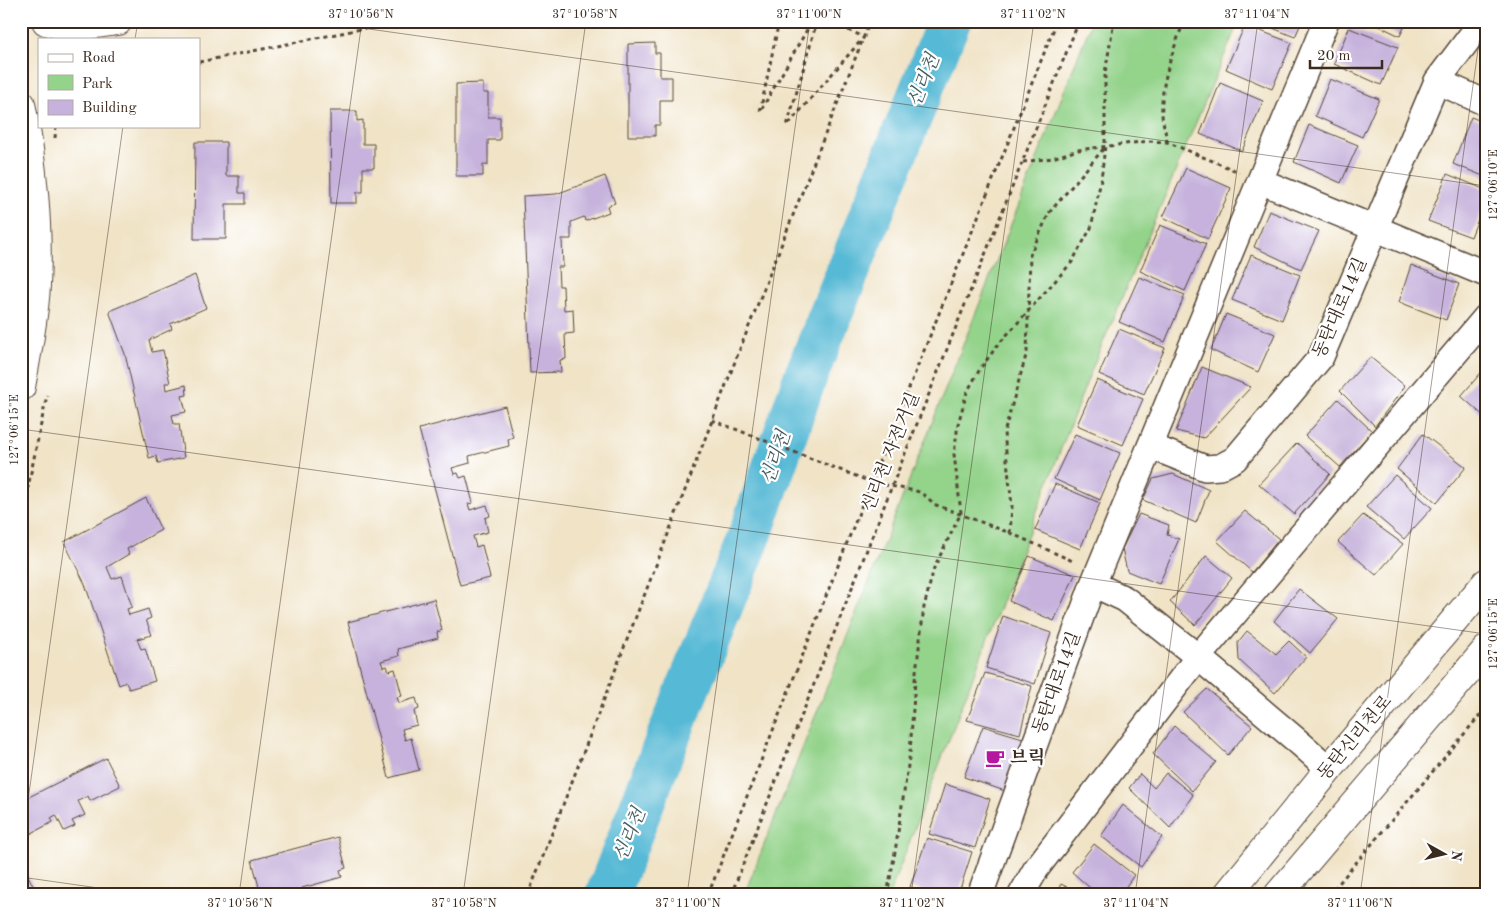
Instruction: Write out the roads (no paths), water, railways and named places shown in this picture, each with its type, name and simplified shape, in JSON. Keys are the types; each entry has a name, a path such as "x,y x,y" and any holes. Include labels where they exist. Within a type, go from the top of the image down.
{"main road":[{"path":"46,21 69,28 118,21"},
{"path":"21,104 26,127 33,196 36,286 31,330 21,387"},
{"name":"동탄신리천로","path":"1227,895 1329,769 1486,584"},
{"path":"1278,895 1486,650"}],"street":[{"name":"동탄대로14길","path":"980,895 1093,584 1326,21"},
{"name":"동탄대로14길","path":"1150,446 1204,468 1220,467 1235,459 1321,357 1437,81 1471,36 1486,26"},
{"path":"1437,81 1486,103"},
{"path":"1260,181 1486,274"},
{"path":"1021,895 1036,869 1198,657 1486,317"},
{"path":"1093,584 1125,599 1198,657 1329,769"}],"waterway":[{"name":"신리천","path":"607,895 750,535 805,378 949,21"}],"place":[{"name":"브릭","path":"995,758"}]}
